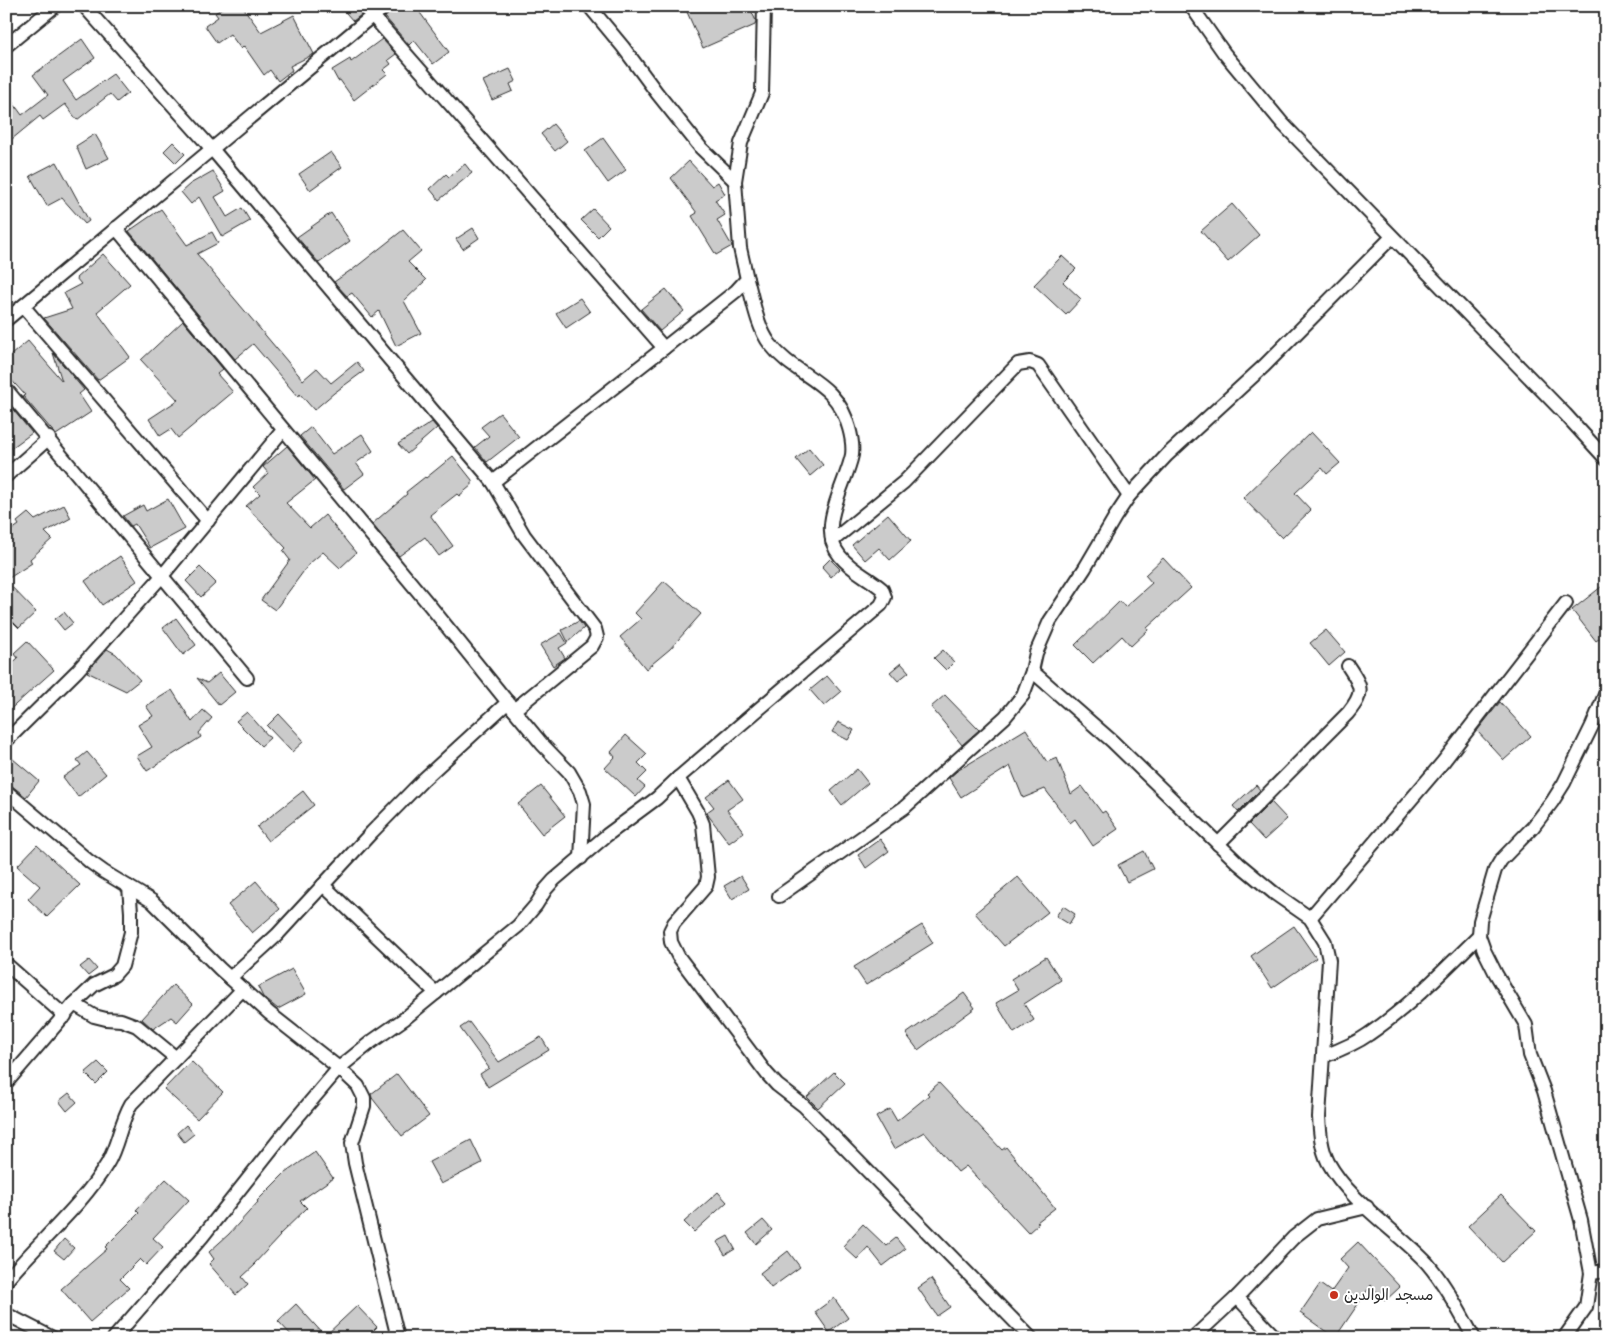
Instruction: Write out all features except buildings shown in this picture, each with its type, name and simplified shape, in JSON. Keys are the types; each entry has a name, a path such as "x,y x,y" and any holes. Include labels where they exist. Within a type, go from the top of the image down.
{"street":[{"path":"6,46 55,6"},
{"path":"84,6 212,150 493,482 524,535 574,603 596,629 597,638 592,646 511,706 424,779 277,935 230,978"},
{"path":"6,320 212,150 368,11 387,6"},
{"path":"589,6 701,148 734,181"},
{"path":"114,1338 202,1237 289,1127 339,1068 436,993 518,926 536,905 546,889 607,835 657,798 786,687 881,605 885,597 882,589 853,571 838,555 832,542 831,517 852,453 850,429 842,408 831,393 781,356 770,344 762,330 747,280 740,248 734,181 740,143 762,94 764,6"},
{"path":"1190,6 1224,53 1283,124 1565,414 1606,459"},
{"path":"368,11 664,348"},
{"path":"116,228 431,607 542,744 569,772 580,791 584,804 581,858"},
{"path":"779,896 905,807 1005,717 1023,696 1036,653 1050,621 1129,496 1167,455 1264,366 1392,236"},
{"path":"493,482 736,291 747,280"},
{"path":"23,306 208,521"},
{"path":"832,542 904,482 1018,364 1030,362 1038,365 1129,496"},
{"path":"6,389 246,678"},
{"path":"9,733 77,671 162,576 283,430"},
{"path":"6,476 48,438"},
{"path":"1310,918 1443,762 1566,603"},
{"path":"1218,844 1357,702 1361,691 1359,683 1348,666"},
{"path":"1032,671 1112,741 1239,864 1274,893 1310,918 1325,942 1330,960 1319,1117 1321,1141 1328,1161 1366,1207 1428,1264 1451,1298 1474,1338"},
{"path":"1564,1338 1586,1307 1591,1273 1581,1220 1544,1091 1530,1055 1526,1025 1496,974 1480,936 1480,921 1495,870 1501,860 1533,827 1560,789 1592,726 1606,692"},
{"path":"678,778 703,824 708,877 706,886 674,923 670,931 671,942 678,956 777,1085 804,1106 1032,1338"},
{"path":"6,791 90,862 152,901 230,978 269,1013 339,1068 358,1086 364,1098 364,1106 352,1143 398,1338"},
{"path":"323,885 436,993"},
{"path":"6,1083 74,1004 94,985 114,975 122,966 131,932 129,887"},
{"path":"1324,1056 1368,1035 1387,1021 1480,936"},
{"path":"6,964 65,1016"},
{"path":"9,1272 95,1180 107,1164 125,1114 131,1104 243,989"},
{"path":"74,1004 94,1016 121,1020 137,1026 176,1058"},
{"path":"1193,1338 1237,1297 1294,1237 1317,1219 1366,1207"},
{"path":"1591,1273 1606,1271"},
{"path":"1237,1297 1276,1338"},
{"path":"6,1314 53,1338"}],"place":[{"name":"مسجد الوالدين","path":"1334,1295"}]}
